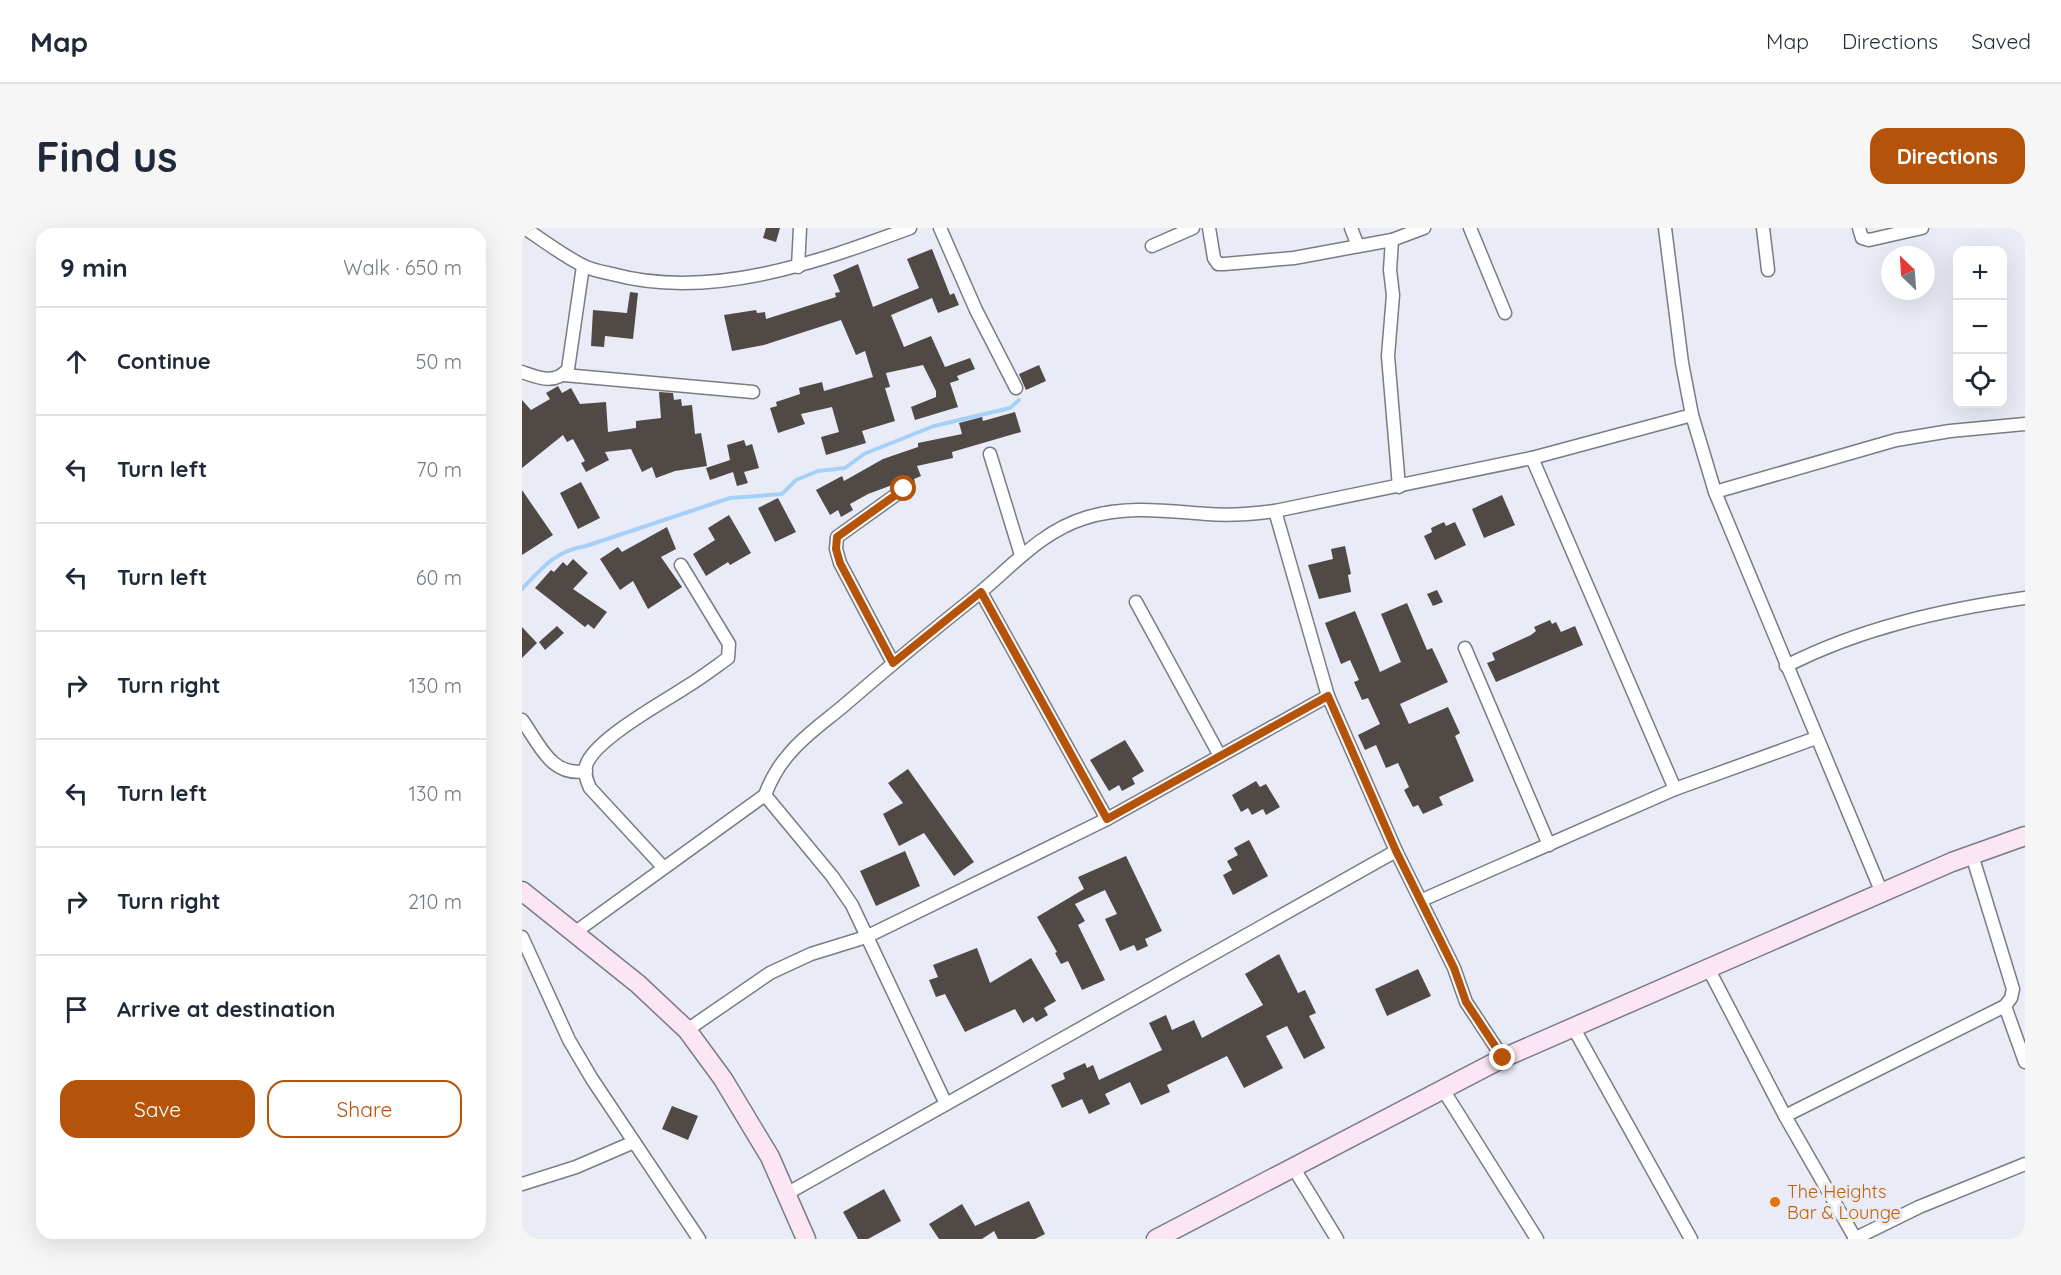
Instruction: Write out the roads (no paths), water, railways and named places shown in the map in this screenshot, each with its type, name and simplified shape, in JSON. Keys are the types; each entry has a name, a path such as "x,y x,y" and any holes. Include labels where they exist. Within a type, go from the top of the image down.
{"street":[{"path":"524,228 583,266 640,282 685,283 736,278 798,267 910,228"},
{"path":"798,267 800,228"},
{"path":"940,228 976,310 1016,388"},
{"path":"1152,246 1193,228"},
{"path":"1209,228 1214,258 1218,264 1294,258 1392,240 1424,228"},
{"path":"1351,228 1358,246"},
{"path":"1470,228 1505,313"},
{"path":"1665,228 1674,313 1692,415 1715,492 1785,666 1882,893"},
{"path":"1763,228 1768,270"},
{"path":"1859,228 1862,238 1869,240 1922,228"},
{"path":"1392,240 1390,270 1393,295 1388,356 1399,487"},
{"path":"564,375 568,369 583,266"},
{"path":"522,372 548,380 564,375 753,392"},
{"path":"574,933 765,795 773,773 790,751 981,592 1022,555 1056,530 1085,518 1116,511 1162,509 1245,515 1275,511 1532,458 1692,415"},
{"path":"1715,492 1896,440 1950,430 2025,424"},
{"path":"990,454 1022,555"},
{"path":"1532,458 1675,789"},
{"path":"893,663 840,563 836,549 837,537 904,489"},
{"path":"1275,511 1328,696 1396,851 1454,968 1466,1002 1503,1058"},
{"path":"663,867 590,788 586,765 599,749 635,718 687,687 728,658 729,644 681,565"},
{"path":"981,592 1107,819"},
{"path":"1785,666 1826,646 1877,629 1955,608 2025,598"},
{"path":"1136,602 1220,756"},
{"path":"1465,648 1549,845"},
{"path":"687,1030 770,973 811,954 866,937 1107,819 1328,696"},
{"path":"522,720 554,765 564,772 586,771"},
{"path":"1422,900 1675,789 1816,738"},
{"path":"765,795 832,876 852,905 946,1104"},
{"path":"1156,1239 1503,1058 1882,893 1972,855 2025,836"},
{"path":"788,1193 1396,851"},
{"path":"1785,1116 2005,1005 2011,998 2013,989 1972,855"},
{"path":"522,891 638,984 687,1030 723,1079 788,1193 807,1239"},
{"path":"522,937 569,1040 699,1239"},
{"path":"1708,968 1785,1116 1855,1239 1919,1207 2025,1164"},
{"path":"2005,1005 2025,1062"},
{"path":"1573,1027 1691,1239"},
{"path":"1442,1088 1537,1239"},
{"path":"522,1184 576,1167 634,1142"},
{"path":"1293,1167 1337,1239"}],"waterway":[{"path":"522,589 550,561 575,548 730,498 782,494 796,480 818,471 845,468 864,454 934,426 1010,408 1019,400"}],"place":[{"name":"The Heights Bar & Lounge","path":"1775,1202"}]}
